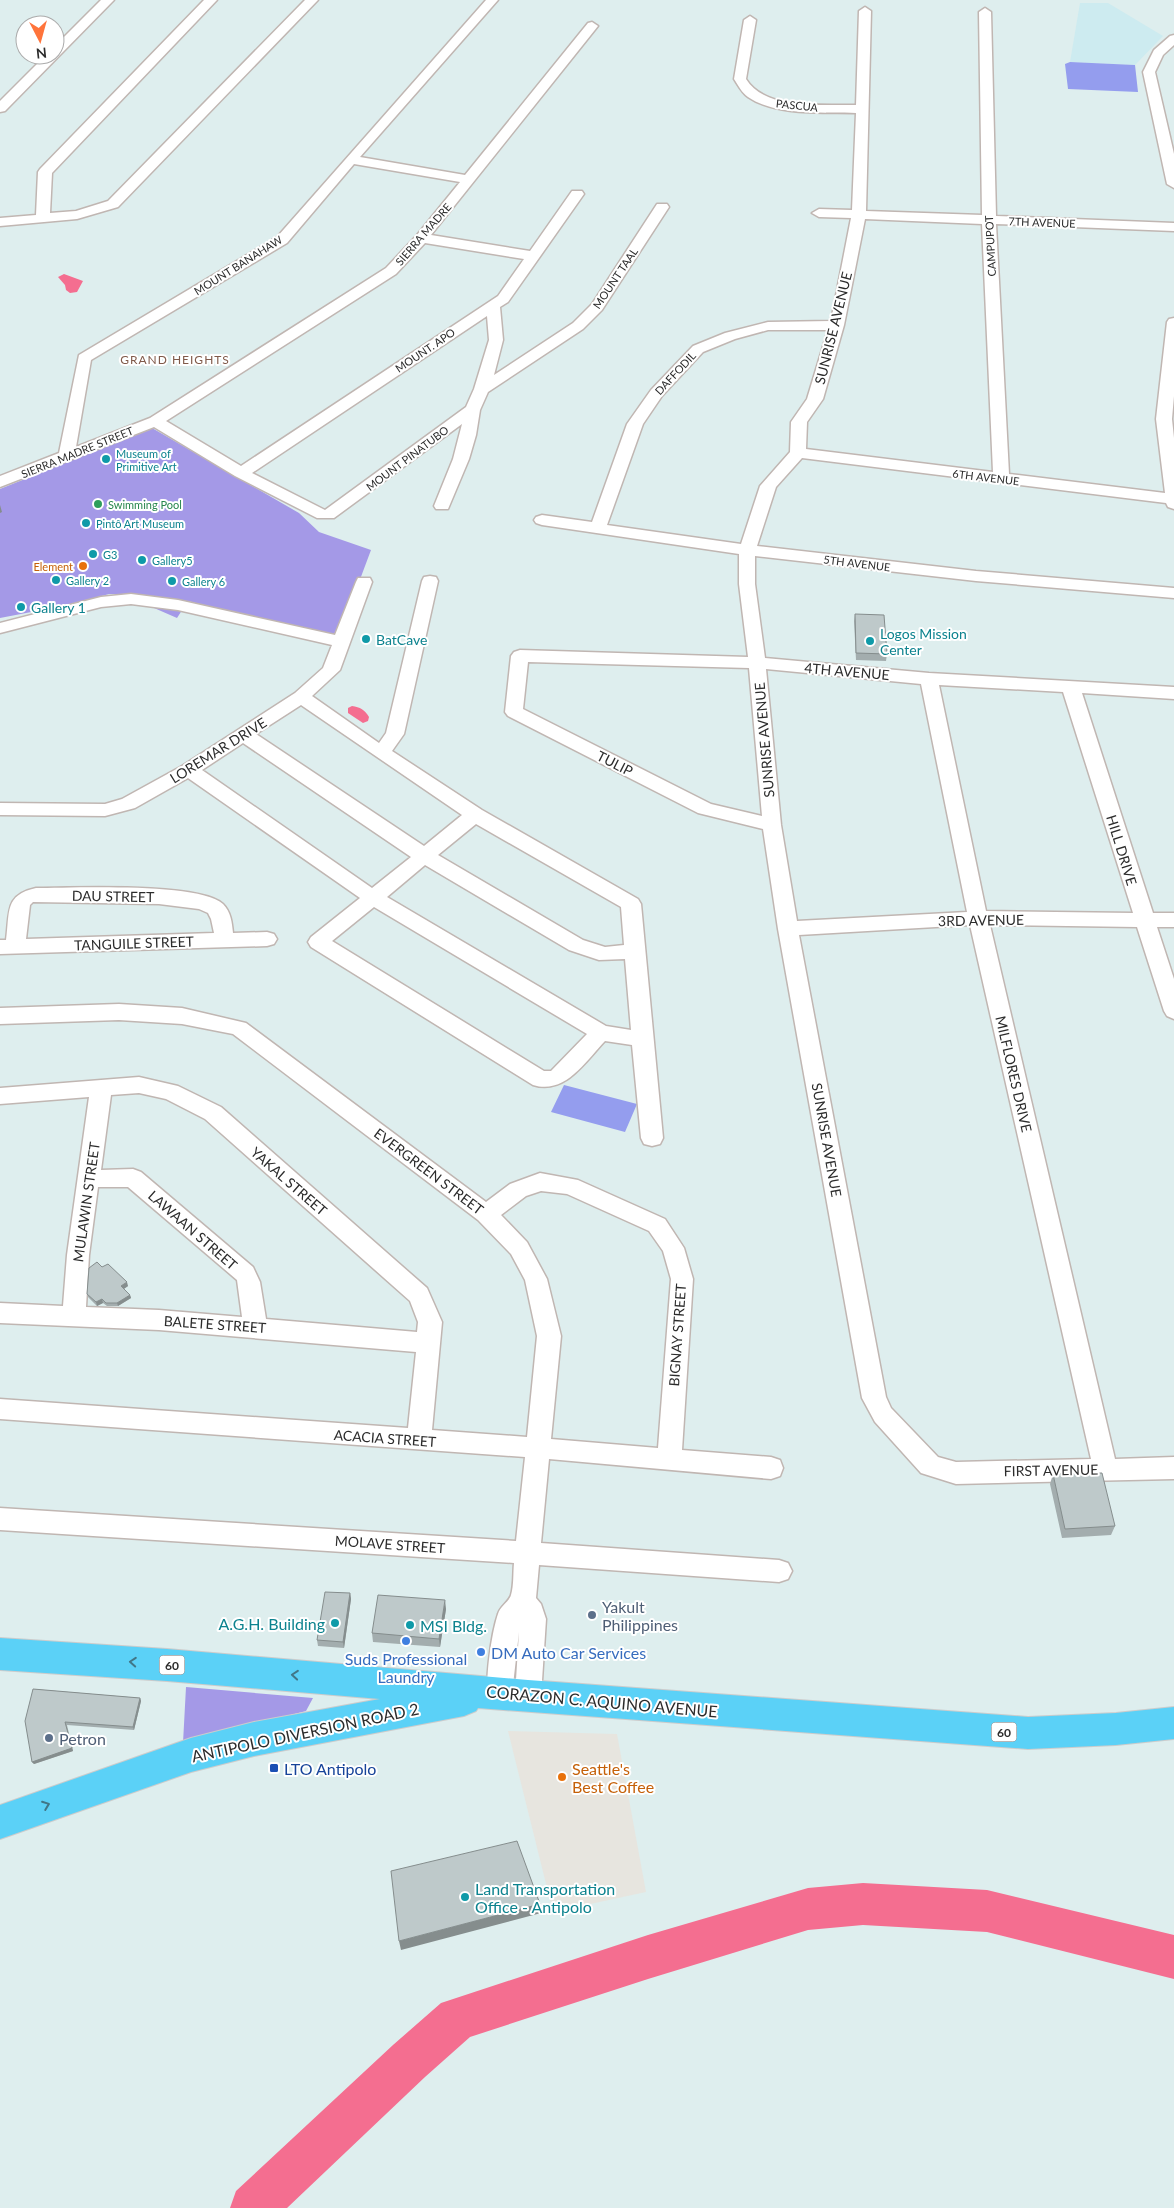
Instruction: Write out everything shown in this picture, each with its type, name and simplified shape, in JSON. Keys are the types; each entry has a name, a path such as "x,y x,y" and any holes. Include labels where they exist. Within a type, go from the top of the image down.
{"main road":[{"name":"CORAZON C. AQUINO AVENUE","path":"0,1654 1028,1734 1116,1729 1174,1723"},
{"path":"343,1680 374,1691 371,1708 345,1721"},
{"name":"ANTIPOLO DIVERSION ROAD 2","path":"0,1822 184,1757 254,1739 345,1721 514,1695"}],"street":[{"path":"65,43 108,0"},
{"path":"43,219 45,172 212,0"},
{"path":"0,222 77,215 113,204 312,0"},
{"name":"MOUNT BANAHAW","path":"66,456 84,358 282,240 492,0"},
{"name":"SUNRISE AVENUE","path":"865,11 859,214 836,326 815,399 799,422 798,453 768,486 747,550 747,584 757,663 772,825 788,928 874,1398 883,1415 930,1465"},
{"name":"CAMPUPOT","path":"985,12 989,220 1001,479"},
{"name":"PASCUA","path":"750,20 740,79 752,94 767,101 794,106 863,109"},
{"name":"SIERRA MADRE","path":"155,421 392,270 422,238 592,26"},
{"path":"1174,40 1158,53 1150,72 1174,184"},
{"path":"0,108 43,65"},
{"path":"351,159 469,180"},
{"name":"MOUNT. APO","path":"241,473 503,298 577,194"},
{"name":"MOUNT TAAL","path":"482,389 578,326 597,307 662,208"},
{"name":"7TH AVENUE","path":"819,213 1174,227"},
{"path":"422,238 534,256"},
{"name":"MOUNT PINATUBO","path":"241,473 323,515 334,512 472,410 482,389 496,340 493,305"},
{"path":"1174,322 1164,419 1174,500"},
{"name":"DAFFODIL","path":"598,528 634,424 656,393 698,349 730,336 768,326 836,326"},
{"path":"442,506 464,447 471,423 472,410"},
{"path":"155,421 241,473"},
{"name":"SIERRA MADRE STREET","path":"0,482 155,421"},
{"name":"6TH AVENUE","path":"798,453 1174,500"},
{"name":"5TH AVENUE","path":"542,520 747,550 985,577 1174,593"},
{"path":"381,753 395,734 430,581"},
{"name":"LOREMAR DRIVE","path":"0,809 106,810 128,804 189,770 301,697 331,670 364,582"},
{"path":"0,628 101,602 131,599 178,605 342,642"},
{"name":"4TH AVENUE","path":"520,656 757,663 929,678 1174,693"},
{"name":"TULIP","path":"520,656 514,712 705,810 772,825"},
{"name":"MILFLORES DRIVE","path":"929,678 978,918 1105,1469"},
{"name":"HILL DRIVE","path":"1071,688 1174,1011"},
{"path":"301,697 475,815 631,904 652,1138"},
{"path":"243,734 424,856 576,945 596,953 612,955 635,950"},
{"path":"189,770 372,897 601,1033 642,1039"},
{"path":"475,815 318,942 540,1078 550,1080 558,1077 601,1033"},
{"name":"DAU STREET","path":"8,947 20,902 36,894 174,897 211,905 217,909 221,919 224,940"},
{"name":"3RD AVENUE","path":"788,928 978,918 1174,920"},
{"name":"TANGUILE STREET","path":"8,947 267,939"},
{"name":"EVERGREEN STREET","path":"0,1016 137,1013 182,1016 239,1028 486,1214 520,1248 536,1279 550,1336 524,1601"},
{"name":"YAKAL STREET","path":"0,1096 139,1085 171,1092 213,1113 419,1295 430,1322 430,1343 418,1440"},
{"name":"MULAWIN STREET","path":"74,1317 78,1255 90,1179 101,1088"},
{"name":"LAWAAN STREET","path":"90,1179 133,1178 245,1274 249,1282 255,1327"},
{"name":"BIGNAY STREET","path":"486,1214 518,1190 540,1182 570,1186 657,1225 673,1248 682,1278 668,1460"},
{"name":"BALETE STREET","path":"0,1313 255,1327 430,1343"},
{"name":"ACACIA STREET","path":"0,1409 539,1448 770,1468"},
{"name":"FIRST AVENUE","path":"930,1465 956,1473 1174,1468"},
{"name":"MOLAVE STREET","path":"0,1518 779,1571"},
{"path":"524,1601 532,1612 532,1641 514,1695 505,1639 510,1615 524,1601"},
{"path":"505,1639 532,1641"}],"shaded area":[{"path":"1080,3 1108,3 1163,36 1135,65 1070,62"},
{"path":"1070,62 1135,65 1138,92 1068,89 1065,64"},
{"path":"64,274 83,281 77,292 70,293 66,290 65,285 58,277"},
{"path":"152,428 299,513 319,532 371,550 337,641 188,601 177,618 122,594 109,594 73,604 0,618 0,489"},
{"path":"352,706 364,711 369,717 368,721 363,723 348,713 348,708"},
{"path":"564,1085 637,1104 625,1132 551,1112"},
{"path":"186,1687 313,1698 306,1711 183,1743"},
{"path":"508,1731 617,1734 646,1892 553,1912"}],"building":[{"name":"Logos Mission Center","path":"855,614 884,615 887,654 856,653"},
{"path":"97,1262 102,1267 108,1264 127,1282 121,1286 130,1295 117,1303 106,1303 102,1299 96,1302 87,1294 89,1268"},
{"path":"1102,1473 1115,1526 1065,1529 1053,1474"},
{"name":"A.G.H. Building","path":"325,1592 350,1593 343,1642 317,1640"},
{"name":"MSI Bldg.","path":"378,1595 445,1600 439,1639 372,1633"},
{"path":"33,1689 140,1698 133,1727 65,1722 72,1748 32,1762 25,1721"},
{"name":"Land Transportation Office - Antipolo","path":"517,1841 540,1904 399,1941 391,1871"}],"waterway":[{"path":"253,2208 409,2061 457,2019 648,1957 808,1909 863,1904 987,1911 1174,1957"}],"place":[{"name":"Museum of Primitive Art","path":"106,459"},
{"name":"Swimming Pool","path":"98,504"},
{"name":"Pintô Art Museum","path":"86,523"},
{"name":"G3","path":"93,554"},
{"name":"Gallery5","path":"142,560"},
{"name":"Element","path":"83,566"},
{"name":"Gallery 2","path":"56,580"},
{"name":"Gallery 6","path":"172,581"},
{"name":"Gallery 1","path":"21,607"},
{"name":"BatCave","path":"366,639"},
{"name":"Logos Mission Center","path":"870,641"},
{"name":"Yakult Philippines","path":"592,1615"},
{"name":"A.G.H. Building","path":"335,1623"},
{"name":"MSI Bldg.","path":"410,1625"},
{"name":"Suds Professional Laundry","path":"406,1641"},
{"name":"DM Auto Car Services","path":"481,1652"},
{"name":"Petron","path":"49,1738"},
{"name":"LTO Antipolo","path":"274,1768"},
{"name":"Seattle's Best Coffee","path":"562,1777"},
{"name":"Land Transportation Office - Antipolo","path":"465,1897"}],"district":[{"name":"GRAND HEIGHTS","path":"175,359"}]}
